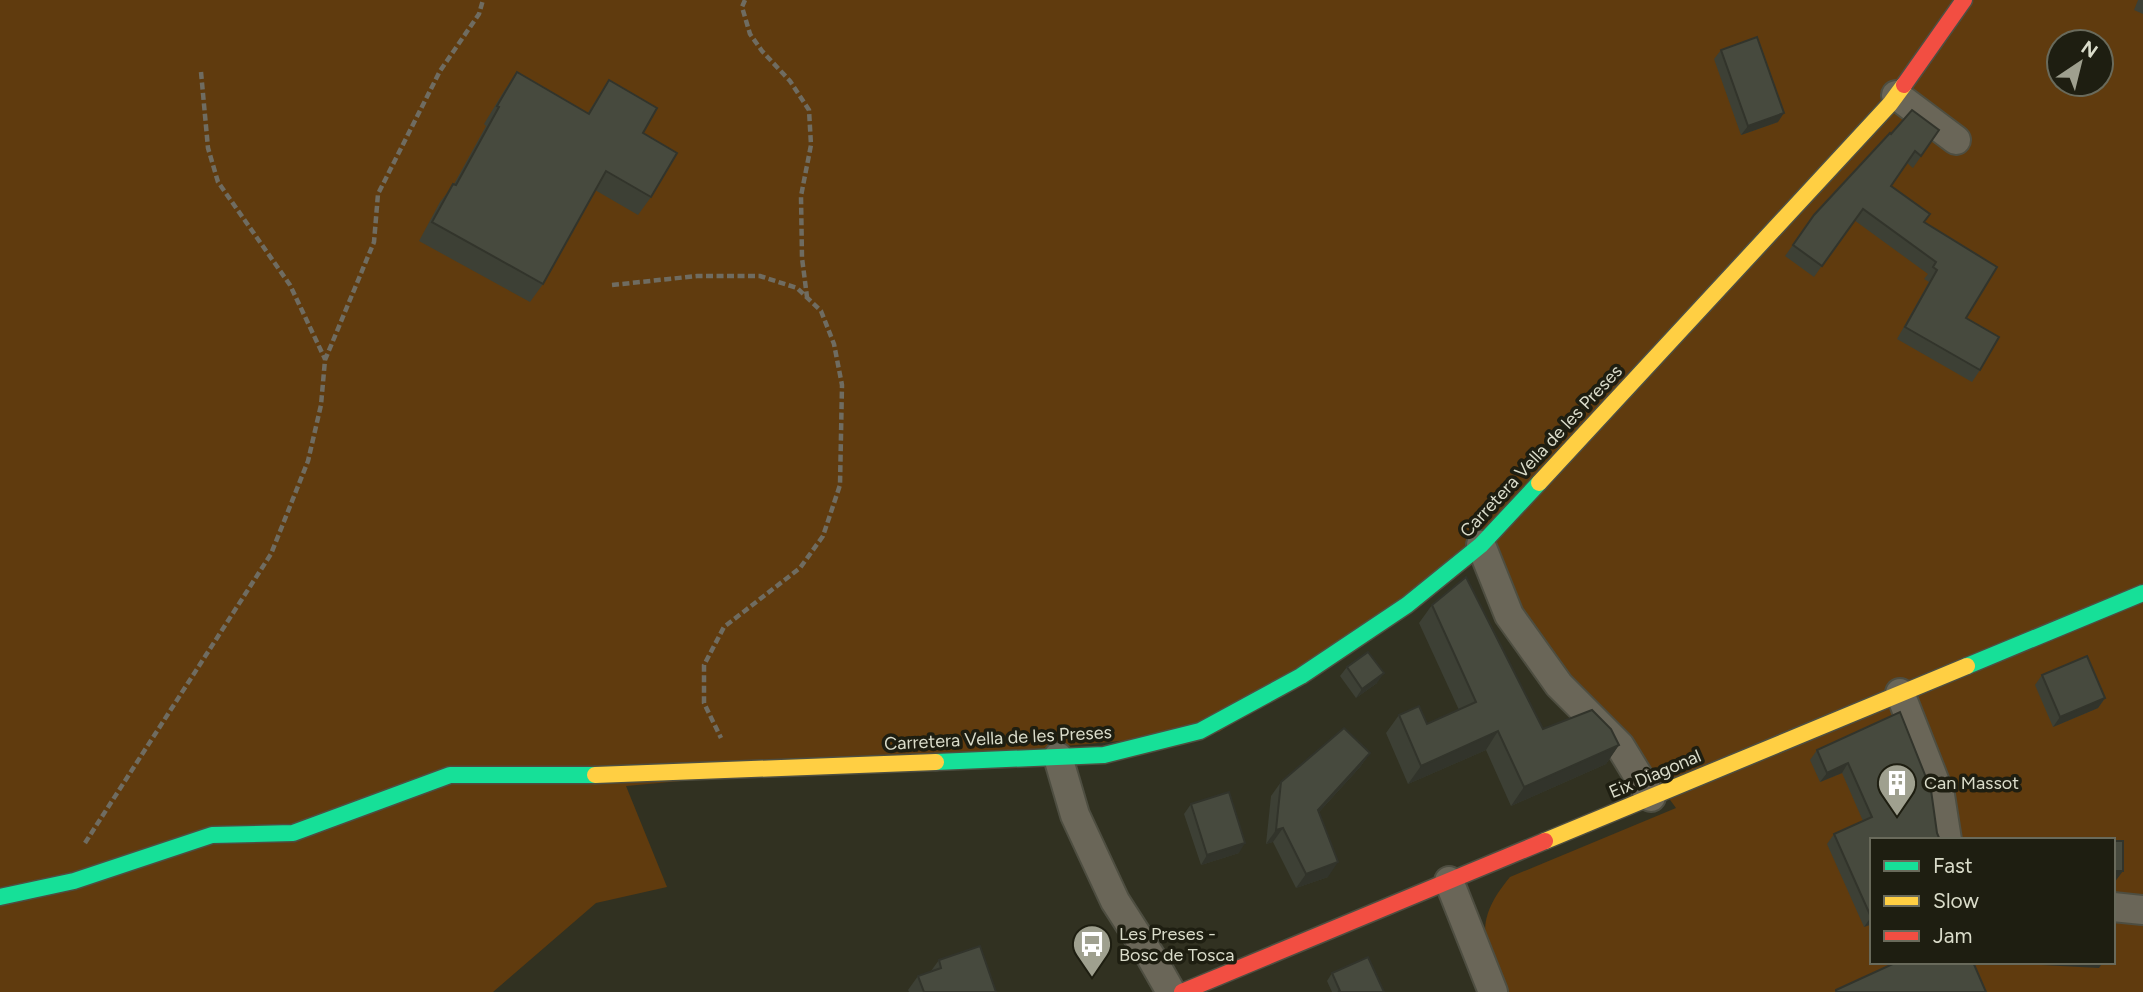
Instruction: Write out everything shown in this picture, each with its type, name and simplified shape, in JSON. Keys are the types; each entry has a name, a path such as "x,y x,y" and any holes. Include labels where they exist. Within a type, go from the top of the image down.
{"street":[{"name":"Carretera Vella de les Preses","path":"0,897 74,881 212,835 293,833 450,775 573,776 1104,755 1200,731 1301,676 1407,605 1481,545 1896,95 1964,0"},
{"path":"1896,95 1956,140"},
{"path":"1481,545 1509,615 1559,685 1620,746 1651,797"},
{"name":"Eix Diagonal","path":"1182,992 2143,593"},
{"path":"1900,693 1941,795 1947,838"},
{"path":"1058,757 1075,815 1115,901 1171,992"},
{"path":"1449,881 1493,992"},
{"path":"2115,907 2143,910"}],"path":[{"path":"74,881 87,839 271,554 308,461 321,405 325,360 374,242 378,194 440,71 480,14 483,0"},
{"path":"745,0 742,7 750,34 790,81 808,110 811,145 801,196 802,258 807,297"},
{"path":"201,72 208,148 218,182 290,285 325,360"},
{"path":"612,285 697,276 760,276 797,288 807,297 821,311 834,344 842,386 840,485 823,536 800,568 724,627 704,665 704,703 726,747 749,770"}],"shaded area":[{"path":"0,0 2143,0 2143,992 1504,992 1491,959 1485,933 1490,907 1510,877 1676,808 1657,782 1535,678 1506,634 1482,549 1219,732 626,786 667,887 596,903 493,992 0,992"}],"building":[{"path":"1757,37 1784,113 1748,126 1721,50"},
{"path":"517,72 589,114 609,80 657,108 643,133 677,153 651,197 606,171 543,284 432,222 453,184 456,185"},
{"path":"1912,110 1939,130 1921,156 1915,151 1891,186 1930,214 1924,222 1997,267 1966,318 1999,337 1980,370 1905,327 1937,270 1933,267 1936,262 1863,209 1822,266 1793,245 1814,215"},
{"path":"1466,577 1543,729 1592,710 1611,729 1619,745 1524,787 1498,731 1421,766 1399,715 1419,706 1427,724 1476,702 1432,605"},
{"path":"1368,652 1384,673 1362,689 1347,667"},
{"path":"2087,656 2105,698 2060,717 2042,675"},
{"name":"Can Massot","path":"1900,712 1931,790 1939,838 1870,838 1870,915 1834,834 1872,817 1848,763 1827,773 1817,750"},
{"path":"1344,728 1370,753 1318,810 1338,862 1306,874 1283,828 1276,830 1281,782"},
{"path":"1229,792 1245,843 1207,855 1191,804"},
{"path":"2115,841 2123,841 2123,871 2115,871"},
{"path":"980,946 996,992 924,992 918,976 941,968 939,960"},
{"path":"1368,957 1384,992 1338,992 1340,991 1332,973"},
{"path":"1893,964 1974,964 1986,992 1836,992"}],"traffic: fast":[{"path":"936,762 1104,755 1200,731 1301,676 1407,605 1481,545 1539,483"},
{"path":"1967,666 2143,593"},
{"path":"0,897 74,881 212,835 293,833 450,775 595,775"}],"traffic: slow":[{"path":"1539,483 1890,104 1904,85"},
{"path":"1545,841 1967,666"},
{"path":"595,775 936,762"}],"traffic: jam":[{"path":"1904,85 1964,0"},
{"path":"1182,992 1545,841"}],"place":[{"name":"Can Massot","path":"1897,817"},
{"name":"Les Preses - Bosc de Tosca","path":"1092,978"}]}
